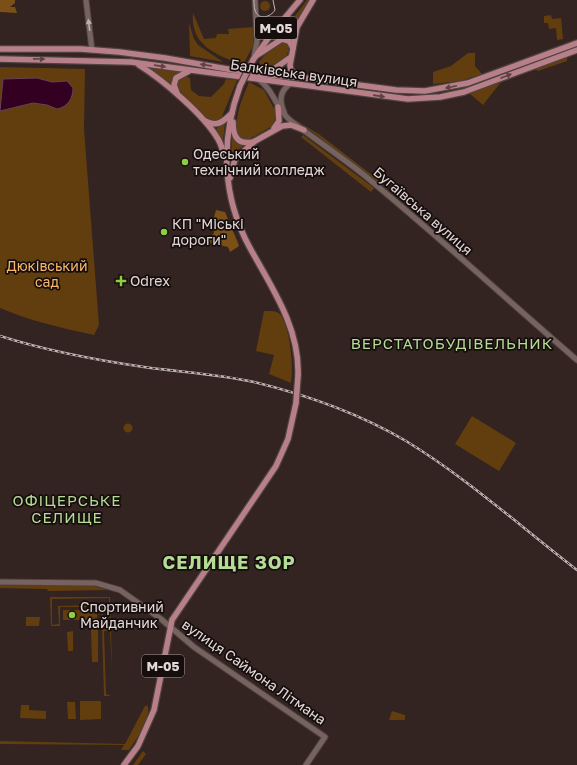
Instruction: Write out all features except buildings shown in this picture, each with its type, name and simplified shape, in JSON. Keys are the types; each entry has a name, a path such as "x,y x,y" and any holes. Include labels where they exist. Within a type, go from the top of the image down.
{"main road":[{"path":"86,0 92,50"},
{"path":"254,59 257,44 255,0"},
{"name":"М-05","path":"124,765 138,746 152,716 160,684 170,627 175,614 276,466 290,431 296,403 298,376 295,351 286,314 277,292 241,230 229,186 226,167 226,147 232,112 240,86 254,59 300,0"},
{"path":"305,78 290,69 293,48 300,22 313,0"},
{"path":"254,59 282,40 289,41 293,48"},
{"name":"Балківська вулиця","path":"0,59 93,60 136,63 257,77 305,78 396,90 439,90 468,83 577,43"},
{"name":"Балківська вулиця","path":"0,49 92,50 165,58 290,84 394,98 440,97 470,90 577,50"},
{"path":"257,77 270,71 292,56"},
{"path":"136,63 154,75 203,120 220,142 226,167"},
{"path":"181,99 174,88 174,83 179,75 190,70"},
{"name":"Бугаївська вулиця","path":"257,77 270,90 278,107 286,117 380,188 577,360"},
{"path":"286,117 281,98 284,89 290,84"},
{"path":"273,130 279,121 278,107"},
{"path":"203,120 210,124 216,124 232,112"},
{"path":"232,112 233,131 235,137 244,143 255,141"},
{"path":"229,186 231,168 235,159 255,141 273,130 288,125 304,130"},
{"name":"вулиця Саймона Літмана","path":"0,582 96,583 120,590 194,647 324,737 306,765"}],"green space":[{"path":"307,0 310,0 298,20 291,38 285,37 267,47 285,29"},
{"path":"263,1 267,1 269,2 269,10 263,11 260,8 260,4"},
{"path":"193,13 204,39 216,38 217,34 229,34 228,29 254,27 253,46 243,65 207,48 196,34 193,24"},
{"path":"551,15 552,19 561,18 563,39 557,40 556,28 549,29 548,23 544,23 544,16"},
{"path":"189,23 194,39 198,45 223,62 190,56"},
{"path":"282,41 287,43 289,49 286,57 269,67 262,68 259,62 268,51"},
{"path":"468,53 475,53 475,66 482,74 460,81 433,84 433,72 451,66"},
{"path":"567,57 567,61 538,71 535,69"},
{"name":"Дюківський сад","path":"0,67 85,69 84,129 99,325 94,335 58,327 11,313 0,308"},
{"path":"150,68 179,72 175,77 172,88"},
{"path":"185,76 190,78 191,90 199,96 211,97 224,84 226,79 237,80 221,119 215,122 210,120 192,106 186,99 178,88 177,83 180,77"},
{"path":"249,82 264,90 278,116 274,125 246,141 238,137 237,116"},
{"path":"501,82 483,105 469,93"},
{"path":"289,116 320,135 381,182 378,185 318,136"},
{"path":"225,122 223,142 215,130"},
{"path":"303,135 374,188 371,192 301,137"},
{"path":"232,137 238,143 244,145 237,151 231,161"},
{"path":"264,311 278,312 281,315 287,330 292,367 291,383 269,374 274,355 256,351"},
{"path":"472,416 516,443 499,471 455,444"},
{"path":"126,424 130,424 132,428 130,432 126,432 124,430 124,426"},
{"path":"0,585 94,586 107,590 48,591 47,589 0,588"},
{"path":"50,597 110,597 111,626 102,626 101,607 60,607 60,626 51,626","holes":["109,598 110,625 103,625 103,605 58,606 59,624 52,625 52,599"]},
{"path":"63,610 97,610 97,620 63,620"},
{"path":"26,617 40,617 39,626 26,626"},
{"path":"91,629 98,629 98,662 92,662"},
{"path":"102,629 111,629 112,673 110,631 104,631 106,694 111,696 104,696"},
{"path":"73,631 73,651 68,651 67,632"},
{"path":"80,701 101,701 101,719 80,720"},
{"path":"67,702 75,702 76,719 68,719"},
{"path":"21,705 29,705 29,710 46,711 46,719 20,718"},
{"path":"145,706 148,706 147,718 139,735 129,750 121,750 124,745 0,744 0,741 125,744"},
{"path":"392,711 405,715 405,720 389,720"},
{"path":"143,751 146,754 138,765 133,765"}],"shaded area":[{"path":"0,0 15,0 15,3 10,7 15,7 17,13 0,12"},
{"path":"37,78 52,82 67,81 73,88 69,102 57,109 47,105 33,103 0,111 3,79"},
{"path":"216,210 225,212 239,246 230,252 228,247 203,241 209,239 214,233 213,221"}],"tram line":[{"path":"254,0 254,8 259,16 262,17 268,16 275,10 273,0"}],"railway":[{"path":"0,336 53,351 89,358 254,382 333,406 388,431 429,455 577,570"}],"place":[{"name":"Одеський технічний колледж","path":"185,162"},
{"name":"КП \"Міські дороги\"","path":"164,232"},
{"name":"Odrex","path":"121,281"},
{"name":"Спортивний Майданчик","path":"72,615"}],"district":[{"name":"ВЕРСТАТОБУДІВЕЛЬНИК","path":"452,344"},
{"name":"ОФІЦЕРСЬКЕ СЕЛИЩЕ","path":"67,510"},
{"name":"СЕЛИЩЕ ЗОР","path":"229,563"}]}
